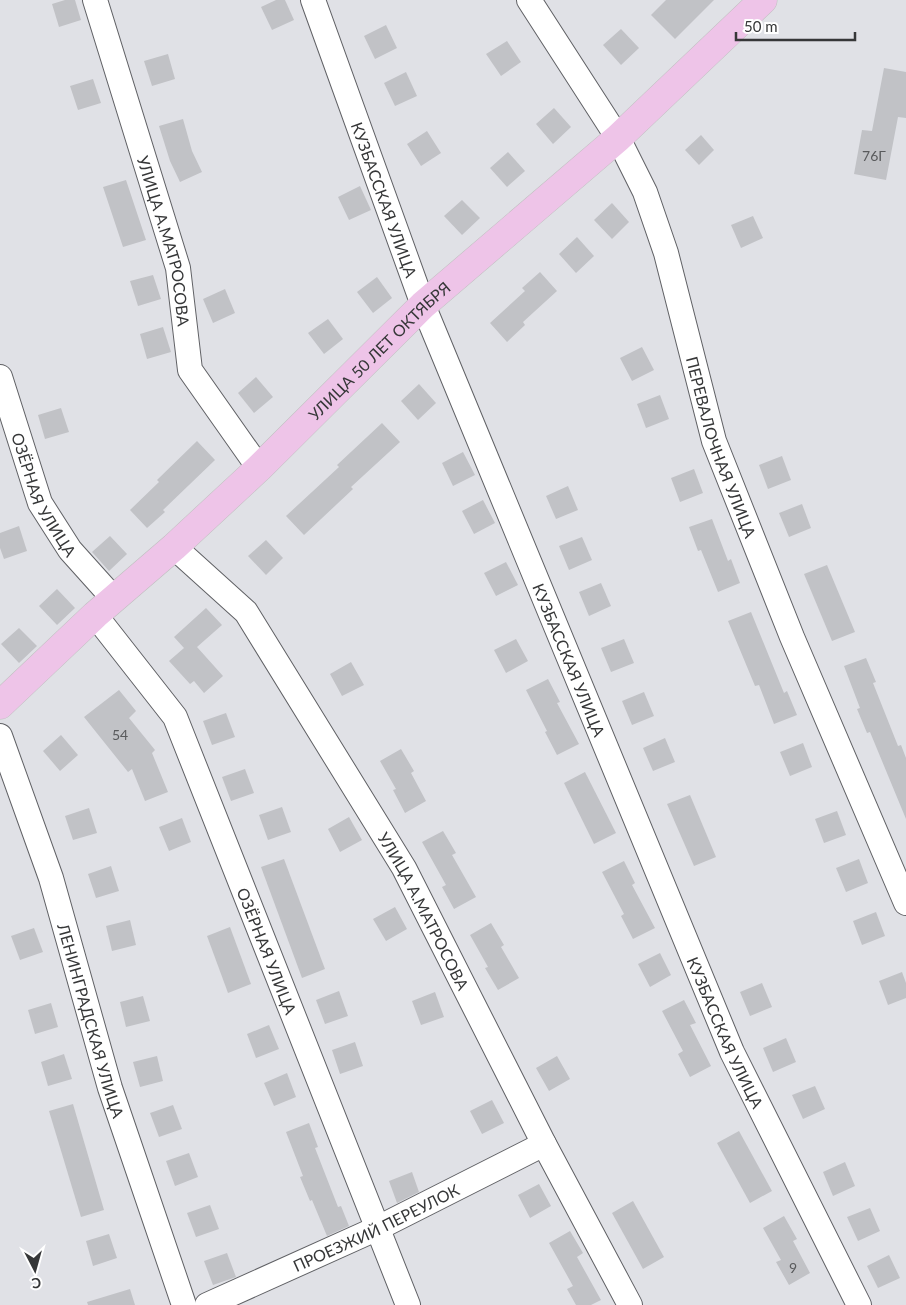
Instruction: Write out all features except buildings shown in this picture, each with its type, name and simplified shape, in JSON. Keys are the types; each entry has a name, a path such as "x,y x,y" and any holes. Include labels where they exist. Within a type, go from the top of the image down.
{"main road":[{"name":"УЛИЦА 50 ЛЕТ ОКТЯБРЯ","path":"0,706 104,607 174,547 259,468 423,305 618,138 763,0"}],"street":[{"name":"УЛИЦА А.МАТРОСОВА","path":"95,0 178,268 190,370 259,468"},
{"name":"КУЗБАССКАЯ УЛИЦА","path":"313,0 423,305 732,1052 858,1305"},
{"name":"ПЕРЕВАЛОЧНАЯ УЛИЦА","path":"529,0 618,138 645,192 666,253 714,441 792,637 906,903"},
{"name":"ОЗЁРНАЯ УЛИЦА","path":"0,376 40,503 175,717 408,1305"},
{"name":"УЛИЦА А.МАТРОСОВА","path":"174,547 246,612 404,868 544,1144 630,1305"},
{"name":"ЛЕНИНГРАДСКАЯ УЛИЦА","path":"0,736 52,878 110,1088 184,1305"},
{"name":"ПРОЕЗЖИЙ ПЕРЕУЛОК","path":"207,1305 378,1228 544,1144"}]}
